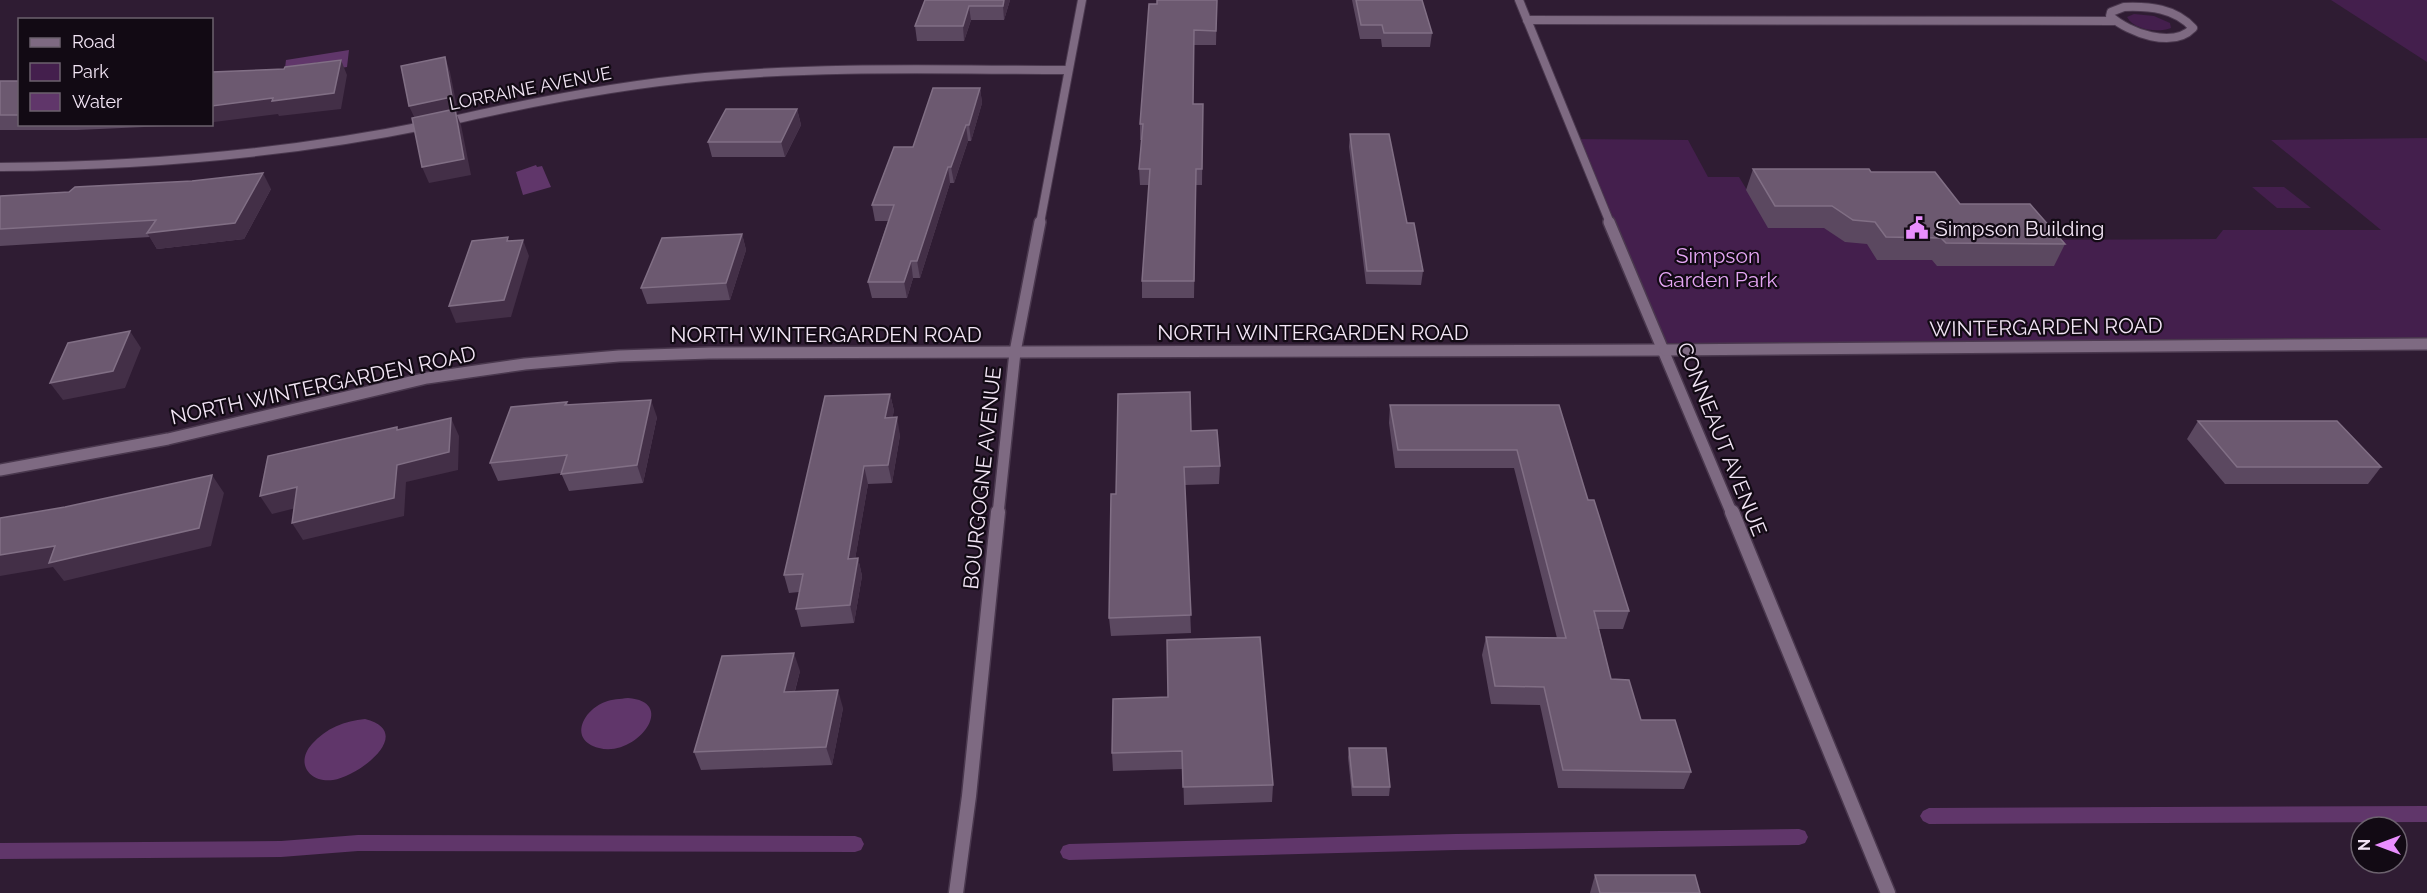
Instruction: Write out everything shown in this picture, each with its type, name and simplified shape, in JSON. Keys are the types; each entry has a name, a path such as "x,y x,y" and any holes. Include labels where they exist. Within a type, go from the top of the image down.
{"street":[{"name":"BOURGOGNE AVENUE","path":"956,893 969,796 1015,352 1082,0"},
{"name":"CONNEAUT AVENUE","path":"1519,0 1586,168 1665,350 1888,893"},
{"path":"1527,20 2114,21 2133,31 2161,36 2185,35 2193,28 2189,23 2172,14 2147,8 2116,9 2111,12 2110,16 2114,21"},
{"name":"LORRAINE AVENUE","path":"0,167 108,166 248,155 354,139 562,97 703,78 842,71 1068,70"},
{"name":"WINTERGARDEN ROAD","path":"1665,350 2427,344"},
{"name":"NORTH WINTERGARDEN ROAD","path":"0,470 168,439 427,378 525,364 619,356 710,353 1665,350"}],"green space":[{"path":"2331,0 2427,0 2427,62"},
{"path":"2134,14 2154,16 2170,23 2171,28 2153,30 2141,28 2127,17"},
{"name":"Simpson Garden Park","path":"2427,138 2427,344 1665,350 1575,139 1688,140 1708,177 1739,177 1747,190 2032,240 2216,239 2223,230 2381,230 2271,140"},
{"path":"2252,187 2284,187 2311,208 2277,208"}],"water":[{"path":"349,50 347,67 321,71 321,62 285,68 286,60"},
{"path":"536,165 537,167 542,166 551,187 523,195 516,172"},
{"path":"628,698 643,702 650,709 651,718 647,728 638,738 613,749 599,748 589,744 581,732 585,718 590,711 608,701"},
{"path":"365,719 379,725 385,733 384,743 378,753 357,771 344,777 325,780 311,775 305,765 305,758 312,744 336,726"}],"building":[{"path":"925,0 1004,0 1003,6 969,6 963,26 915,26"},
{"path":"1157,0 1217,0 1216,31 1194,30 1193,104 1203,104 1202,169 1196,169 1194,281 1142,281 1150,169 1139,169 1143,124 1140,124 1149,4 1157,4"},
{"path":"1356,0 1422,0 1432,33 1384,33 1382,25 1361,25"},
{"path":"445,57 452,97 409,106 401,66"},
{"path":"341,60 334,93 213,106 213,72 284,69 285,67"},
{"path":"0,81 18,81 18,115 0,115"},
{"path":"933,88 980,88 969,125 966,125 951,167 948,167 917,261 911,261 904,282 868,282 894,205 872,205 894,147 913,147"},
{"path":"455,109 464,159 422,167 412,118"},
{"path":"726,109 797,109 781,142 708,142"},
{"path":"1350,134 1389,134 1407,223 1414,223 1423,271 1367,271"},
{"path":"1753,169 1869,169 1871,172 1935,172 1960,204 2030,204 2065,244 1946,243 1941,238 1886,237 1875,222 1853,220 1832,206 1775,206"},
{"path":"263,173 235,223 147,233 156,220 0,229 0,196 69,192 75,187 192,181"},
{"path":"742,234 726,283 641,288 662,238"},
{"path":"508,237 507,241 523,240 504,300 449,306 472,241"},
{"path":"130,331 113,371 50,383 68,343"},
{"path":"1190,392 1191,431 1217,430 1220,466 1184,467 1191,615 1109,618 1111,494 1116,494 1118,394"},
{"path":"890,394 885,418 897,417 888,465 864,466 848,559 858,558 850,605 796,609 803,574 784,575 825,396"},
{"path":"651,400 637,465 561,474 567,455 490,463 511,407 567,402 565,405"},
{"path":"1390,405 1559,405 1588,500 1594,500 1629,611 1594,611 1611,679 1629,680 1641,720 1675,720 1691,772 1563,770 1544,687 1495,686 1486,637 1566,638 1517,450 1398,450"},
{"path":"451,418 449,452 397,465 394,498 292,523 297,487 260,496 268,456 397,427 397,430"},
{"path":"2198,421 2337,421 2381,467 2237,467"},
{"path":"212,475 199,528 49,563 55,546 0,555 0,518 65,507"},
{"path":"1260,637 1273,785 1183,787 1182,751 1112,753 1113,699 1168,697 1167,640"},
{"path":"794,653 784,692 838,690 826,747 694,752 722,656"},
{"path":"1349,748 1386,748 1390,787 1353,787"},
{"path":"1595,875 1695,875 1700,893 1600,893"}],"waterway":[{"path":"1929,816 2427,814"},
{"path":"1069,852 1455,842 1799,837"},
{"path":"0,851 281,849 358,843 855,844"}],"place":[{"name":"Simpson Building","path":"1917,228"}]}
